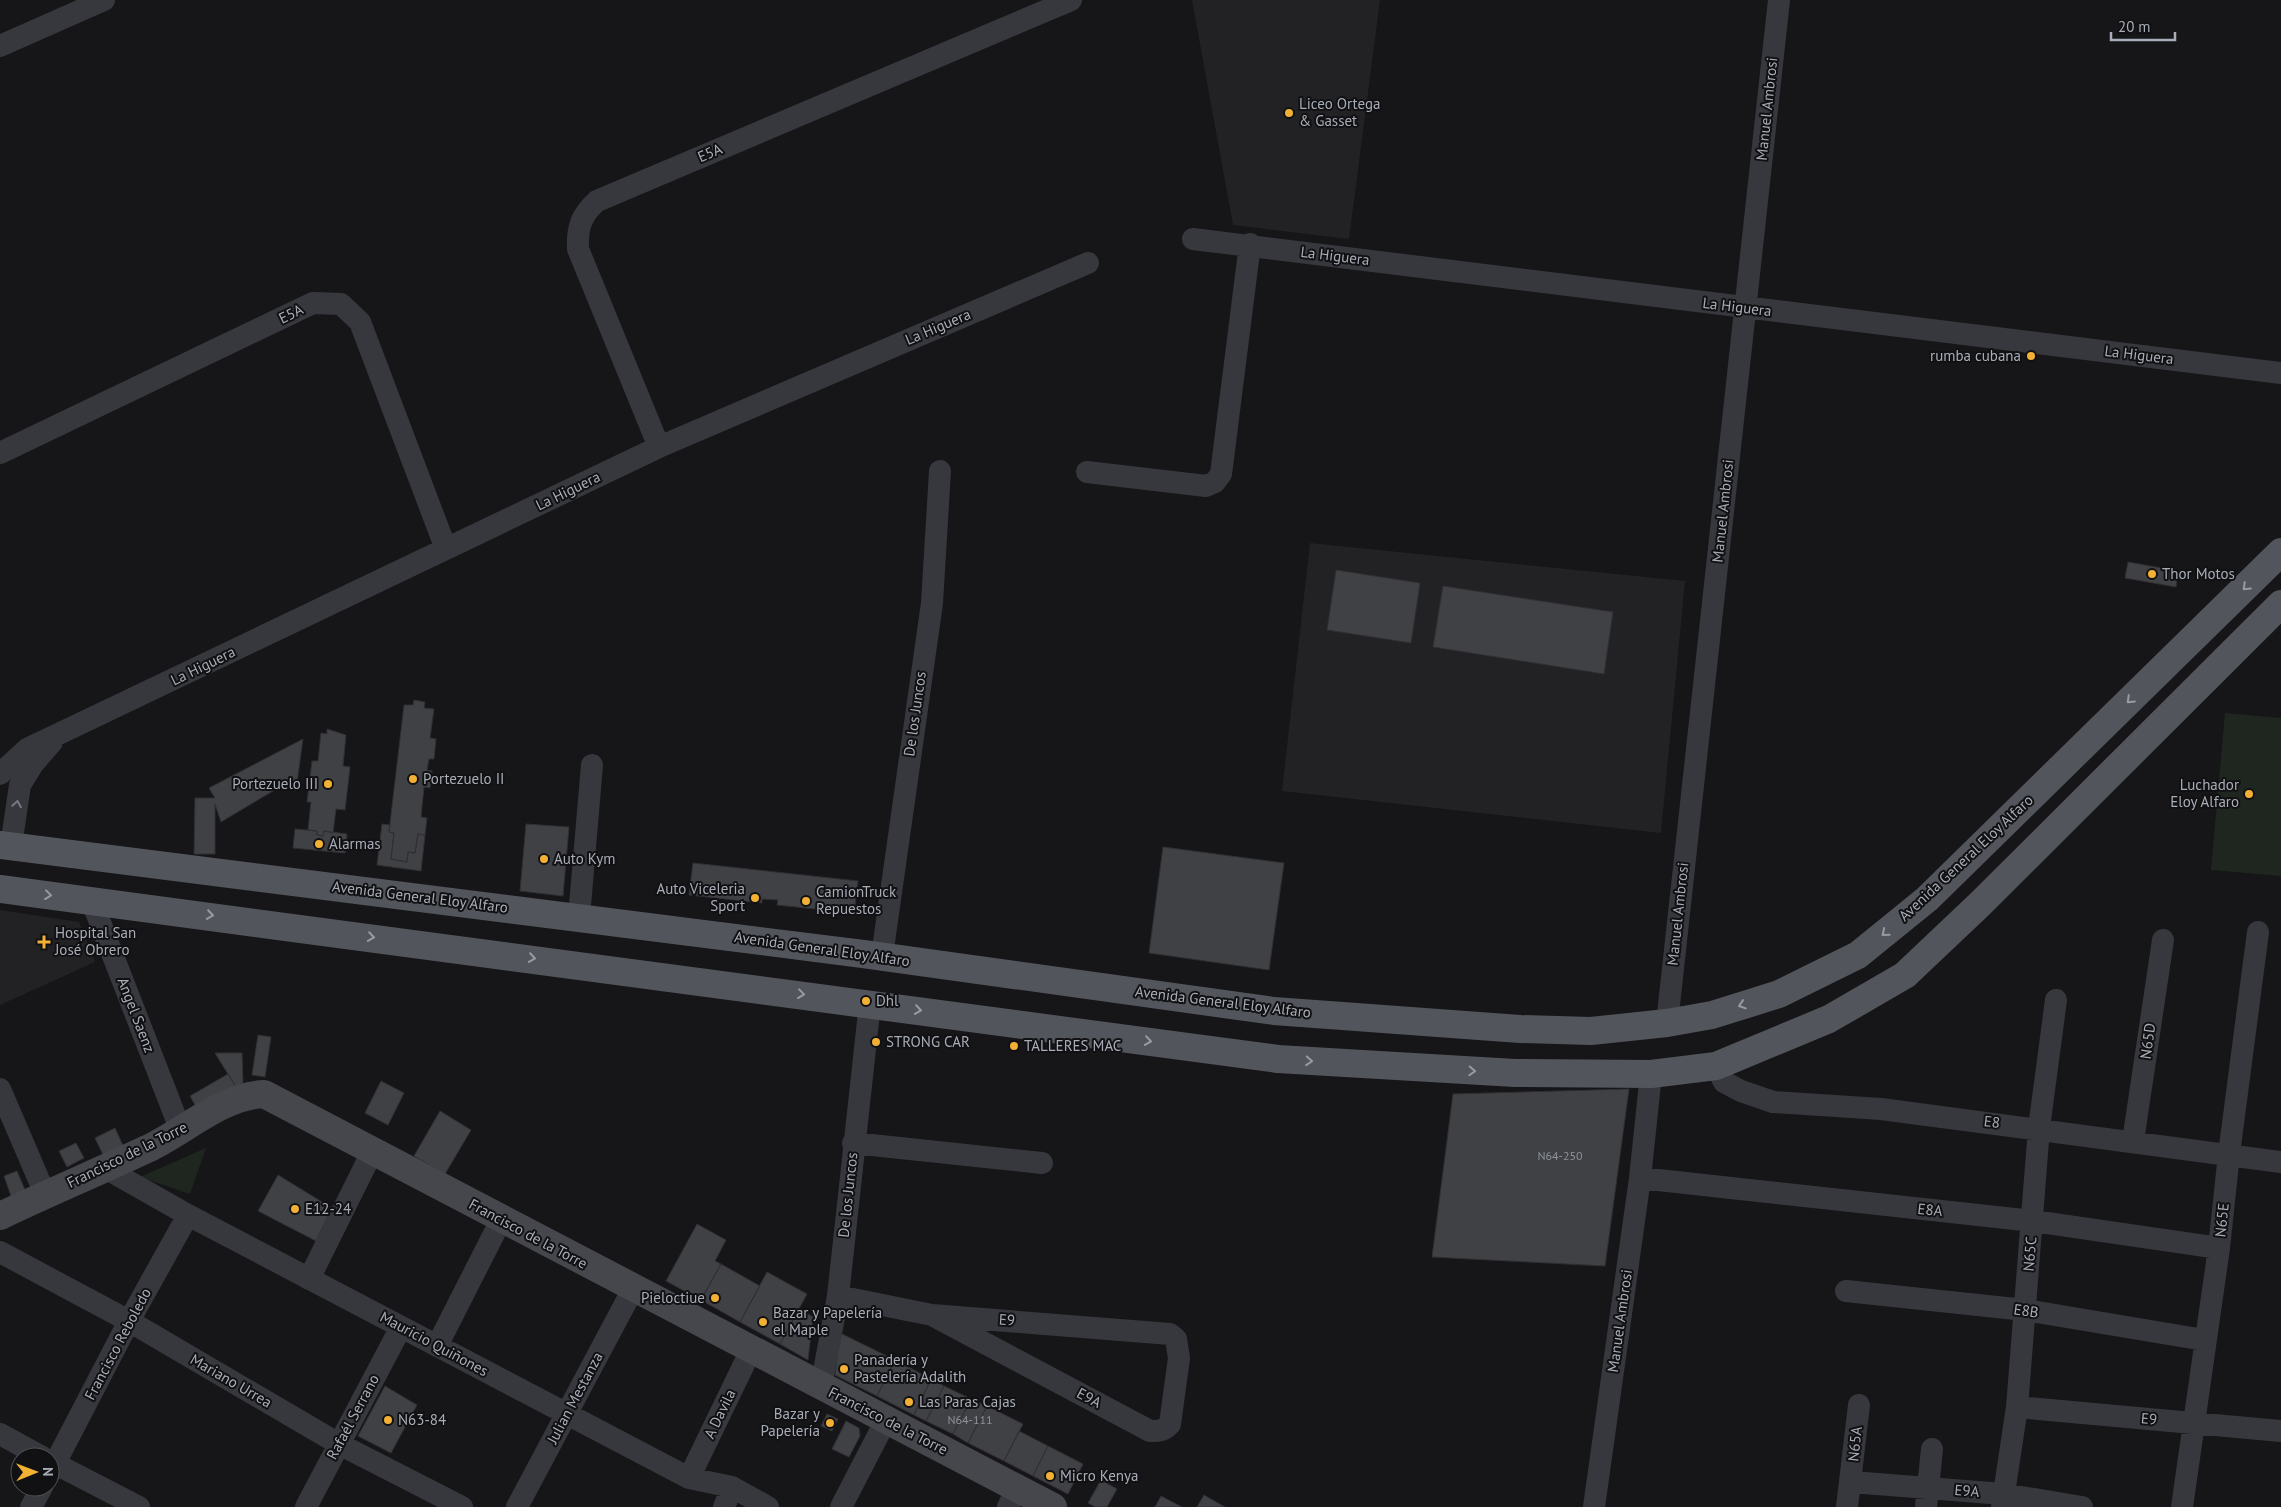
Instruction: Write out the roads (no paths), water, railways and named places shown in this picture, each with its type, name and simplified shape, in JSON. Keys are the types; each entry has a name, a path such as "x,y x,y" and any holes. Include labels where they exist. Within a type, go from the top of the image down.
{"main road":[{"name":"Avenida General Eloy Alfaro","path":"5,845 882,956 1274,1011 1510,1028 1582,1031 1667,1022 1712,1015 1779,994 1858,955 1927,899 2281,552"},
{"path":"0,889 870,1003 1278,1059 1516,1073 1651,1074 1716,1066 1829,1019 1904,975 1980,904 2281,604"}],"street":[{"path":"0,46 104,0"},
{"name":"E5A","path":"659,447 578,249 580,220 587,209 597,201 1071,0"},
{"name":"Manuel Ambrosi","path":"1667,1022 1779,0"},
{"name":"La Higuera","path":"1192,239 1250,244 1746,308 2281,373"},
{"path":"1087,472 1206,486 1215,482 1221,474 1250,244"},
{"name":"La Higuera","path":"0,774 27,749 56,737 659,447 1088,263"},
{"name":"E5A","path":"0,453 313,303 341,304 360,322 446,549"},
{"name":"De los Juncos","path":"882,956 932,603 940,471"},
{"name":"La Higuera","path":"5,845 20,785 33,764 56,737"},
{"path":"580,917 592,765"},
{"name":"Angel Saenz","path":"91,900 182,1131"},
{"name":"N65E","path":"2182,1507 2204,1340 2219,1248 2229,1154 2258,932"},
{"name":"N65D","path":"2133,1141 2163,940"},
{"name":"N65C","path":"2002,1501 2018,1407 2040,1128 2056,1000"},
{"name":"De los Juncos","path":"822,1387 838,1296 853,1142 870,1003"},
{"name":"E8","path":"1716,1066 1724,1082 1741,1091 1773,1102 1881,1109 2040,1128 2281,1162"},
{"name":"Manuel Ambrosi","path":"1594,1507 1640,1178 1651,1074"},
{"path":"0,1089 45,1194"},
{"name":"Francisco de la Torre","path":"0,1216 182,1131 219,1108 250,1095 264,1094 501,1220 886,1420 1012,1498 1053,1507"},
{"path":"853,1142 1042,1163"},
{"path":"309,1279 372,1152"},
{"name":"Mauricio Quiñones","path":"105,1168 188,1215 689,1478 728,1497 768,1507"},
{"name":"E8A","path":"1640,1178 2033,1221 2219,1248"},
{"name":"Francisco Reboledo","path":"59,1447 188,1215"},
{"path":"437,1346 501,1220"},
{"name":"Mariano Urrea","path":"0,1252 129,1321 339,1444 462,1507"},
{"name":"Julian Mestanza","path":"517,1507 633,1289"},
{"name":"E8B","path":"1846,1291 2025,1310 2204,1340"},
{"name":"E9","path":"838,1296 932,1314 1161,1332 1170,1334 1176,1339"},
{"name":"E9A","path":"932,1314 1150,1431 1166,1429 1172,1417 1179,1358 1176,1339"},
{"name":"Rafaél Serrano","path":"306,1507 401,1327"},
{"name":"A Davila","path":"689,1478 751,1350"},
{"name":"N65A","path":"1847,1507 1852,1482 1859,1405"},
{"name":"E9","path":"2018,1407 2281,1431"},
{"path":"841,1507 886,1420"},
{"path":"0,1434 21,1447"},
{"path":"1928,1498 1932,1449"},
{"path":"60,1469 139,1507"},
{"name":"E9A","path":"1852,1482 1928,1498 2082,1507"}],"place":[{"name":"Liceo Ortega & Gasset","path":"1289,113"},
{"name":"rumba cubana","path":"2031,356"},
{"name":"Thor Motos","path":"2152,574"},
{"name":"Portezuelo II","path":"413,779"},
{"name":"Portezuelo III","path":"328,784"},
{"name":"Luchador Eloy Alfaro","path":"2249,794"},
{"name":"Alarmas","path":"319,844"},
{"name":"Auto Kym","path":"544,859"},
{"name":"Auto Viceleria Sport","path":"755,898"},
{"name":"CamionTruck Repuestos","path":"806,901"},
{"name":"Hospital San José Obrero","path":"44,942"},
{"name":"Dhl","path":"866,1001"},
{"name":"STRONG CAR","path":"876,1042"},
{"name":"TALLERES MAC","path":"1014,1046"},
{"name":"E12-24","path":"295,1209"},
{"name":"Pieloctiue","path":"715,1298"},
{"name":"Bazar y Papelería el Maple","path":"763,1322"},
{"name":"Panadería y Pastelería Adalith","path":"844,1369"},
{"name":"Las Paras Cajas","path":"909,1402"},
{"name":"N63-84","path":"388,1420"},
{"name":"Bazar y Papelería","path":"830,1423"},
{"name":"Micro Kenya","path":"1050,1476"}]}
